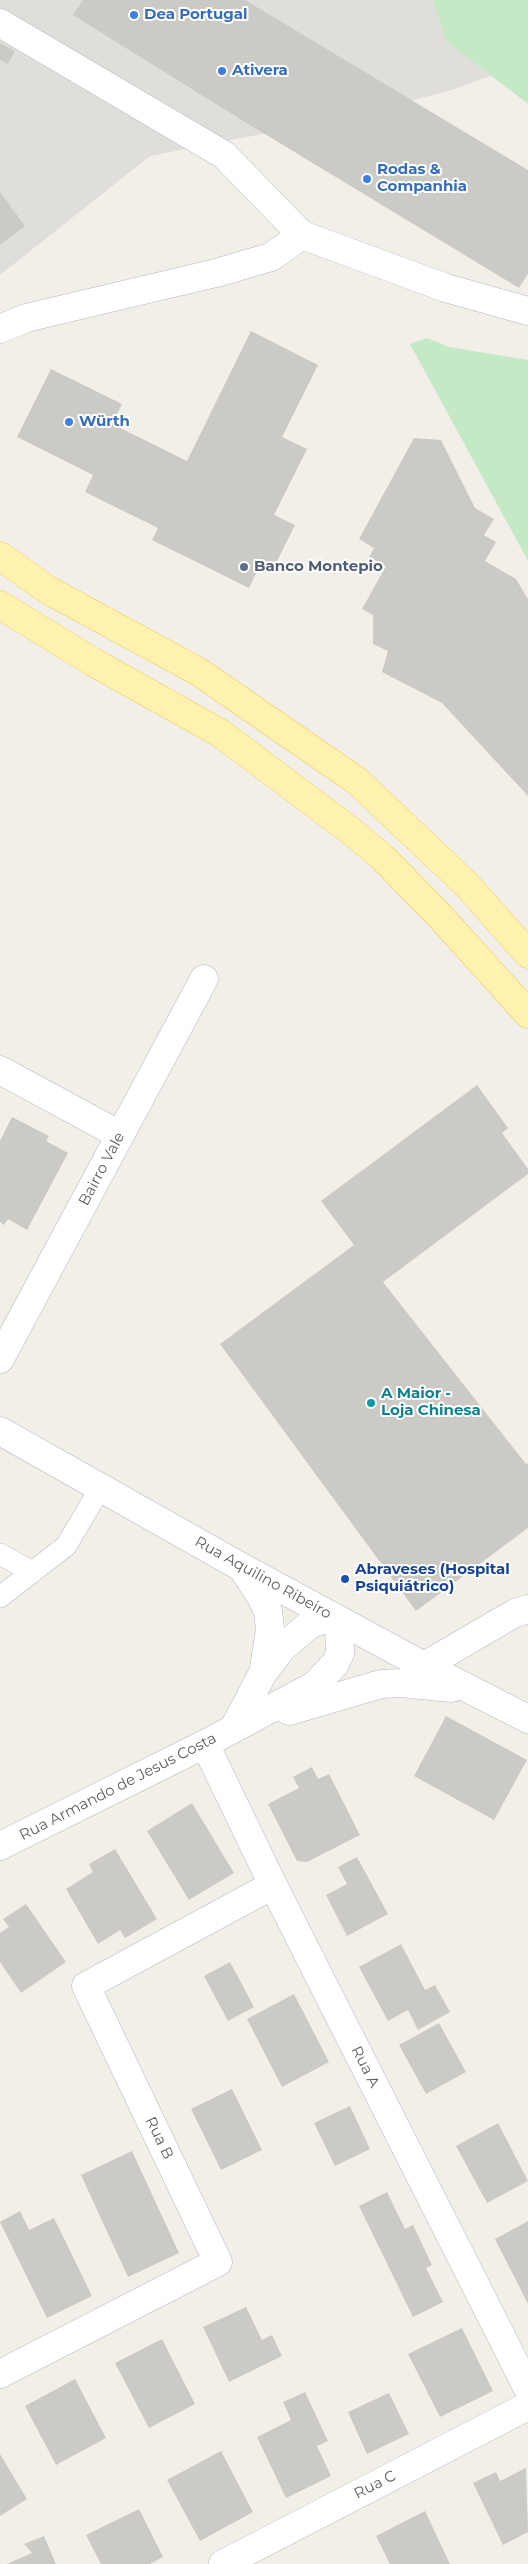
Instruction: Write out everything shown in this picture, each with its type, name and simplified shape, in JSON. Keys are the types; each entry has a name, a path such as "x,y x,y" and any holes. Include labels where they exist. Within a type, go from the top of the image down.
{"main road":[{"path":"0,556 48,590 199,672 356,781 467,885 528,954"},
{"path":"0,605 93,662 220,733 351,831 382,857 528,1014"}],"street":[{"path":"0,23 224,155 302,235 446,288 528,312"},
{"path":"0,329 26,318 216,274 271,257 302,235"},
{"name":"Bairro Vale","path":"0,1359 204,979"},
{"path":"0,1070 120,1135"},
{"name":"Rua Aquilino Ribeiro","path":"0,1431 243,1568 424,1666 528,1719"},
{"path":"243,1568 268,1611 270,1629 263,1672"},
{"path":"424,1666 515,1613 528,1609"},
{"path":"332,1616 339,1627 341,1640 335,1664 315,1685 235,1726 263,1672 282,1648 294,1636 309,1626 332,1616"},
{"path":"235,1726 381,1684 400,1683 471,1690"},
{"name":"Rua Armando de Jesus Costa","path":"0,1846 205,1744 235,1726"},
{"name":"Rua A","path":"205,1744 273,1885 528,2389"},
{"name":"Rua B","path":"0,2374 218,2262 86,1986 273,1885"},
{"name":"Rua C","path":"223,2564 528,2406"}],"lane":[{"path":"0,1597 66,1546 101,1487"},
{"path":"0,1554 32,1572"}],"shaded area":[{"path":"0,0 528,0 528,62 449,91 334,120 150,156 0,275"}],"green space":[{"path":"433,0 528,0 528,104 446,41"},
{"path":"427,338 449,347 528,360 528,561 410,344"}],"building":[{"path":"83,0 245,0 528,170 528,274 519,288 240,119 73,15"},
{"path":"0,43 15,51 8,64 0,60"},
{"path":"0,192 25,226 0,245"},
{"path":"251,331 318,365 282,437 307,449 274,515 295,525 271,573 259,567 249,588 152,540 158,528 85,492 93,475 17,437 51,369 122,404 112,424 187,461"},
{"path":"414,438 441,440 475,508 494,519 484,535 496,542 485,561 516,579 528,599 528,796 442,703 382,672 388,651 373,644 373,615 362,609 386,566 369,557 374,548 359,539"},
{"name":"A Maior - Loja Chinesa","path":"477,1085 508,1128 502,1133 528,1169 528,1174 383,1282 526,1464 528,1463 528,1528 416,1611 220,1344 354,1245 321,1201"},
{"path":"12,1117 49,1136 46,1141 68,1153 27,1230 8,1219 4,1225 0,1222 0,1141"},
{"path":"446,1716 527,1760 494,1820 414,1776"},
{"path":"312,1767 318,1779 329,1774 360,1835 307,1862 297,1861 268,1804 299,1788 293,1777"},
{"path":"192,1803 234,1873 189,1900 147,1831"},
{"path":"115,1849 157,1919 125,1938 120,1930 98,1944 66,1889 93,1872 89,1864"},
{"path":"357,1857 388,1914 347,1936 326,1895 347,1884 338,1867"},
{"path":"26,1904 66,1962 21,1993 0,1962 0,1933 9,1927 3,1919"},
{"path":"401,1944 425,1990 435,1985 450,2012 418,2030 408,2010 388,2021 359,1967"},
{"path":"230,1962 254,2007 228,2021 204,1976"},
{"path":"294,1994 329,2062 282,2087 247,2019"},
{"path":"439,2023 466,2072 426,2094 399,2045"},
{"path":"232,2089 262,2150 221,2170 191,2109"},
{"path":"350,2106 370,2149 335,2166 314,2123"},
{"path":"498,2123 528,2181 487,2203 456,2146"},
{"path":"132,2151 179,2253 128,2277 81,2175"},
{"path":"387,2192 405,2229 413,2225 432,2265 426,2268 443,2302 413,2317 359,2206"},
{"path":"20,2211 29,2230 54,2218 92,2296 47,2318 0,2222"},
{"path":"528,2221 528,2304 495,2239"},
{"path":"246,2307 262,2340 272,2335 282,2356 229,2382 203,2327"},
{"path":"462,2328 493,2391 440,2417 408,2354"},
{"path":"162,2339 195,2404 149,2428 115,2363"},
{"path":"75,2379 106,2438 56,2465 25,2406"},
{"path":"305,2392 328,2441 317,2446 331,2476 286,2498 257,2437 291,2420 283,2402"},
{"path":"389,2393 409,2434 367,2454 348,2412"},
{"path":"221,2451 253,2512 200,2541 167,2480"},
{"path":"0,2454 27,2499 0,2516"},
{"path":"526,2468 528,2532 503,2545 473,2483 496,2472 500,2481"},
{"path":"139,2509 163,2557 150,2564 101,2564 86,2535"},
{"path":"425,2511 450,2564 390,2564 376,2536"},
{"path":"44,2536 56,2564 7,2564 32,2553 24,2544"}],"place":[{"name":"Dea Portugal","path":"134,15"},
{"name":"Ativera","path":"222,71"},
{"name":"Rodas & Companhia","path":"367,179"},
{"name":"Würth","path":"69,422"},
{"name":"Banco Montepio","path":"244,567"},
{"name":"A Maior - Loja Chinesa","path":"371,1403"},
{"name":"Abraveses (Hospital Psiquiátrico)","path":"345,1579"}]}
